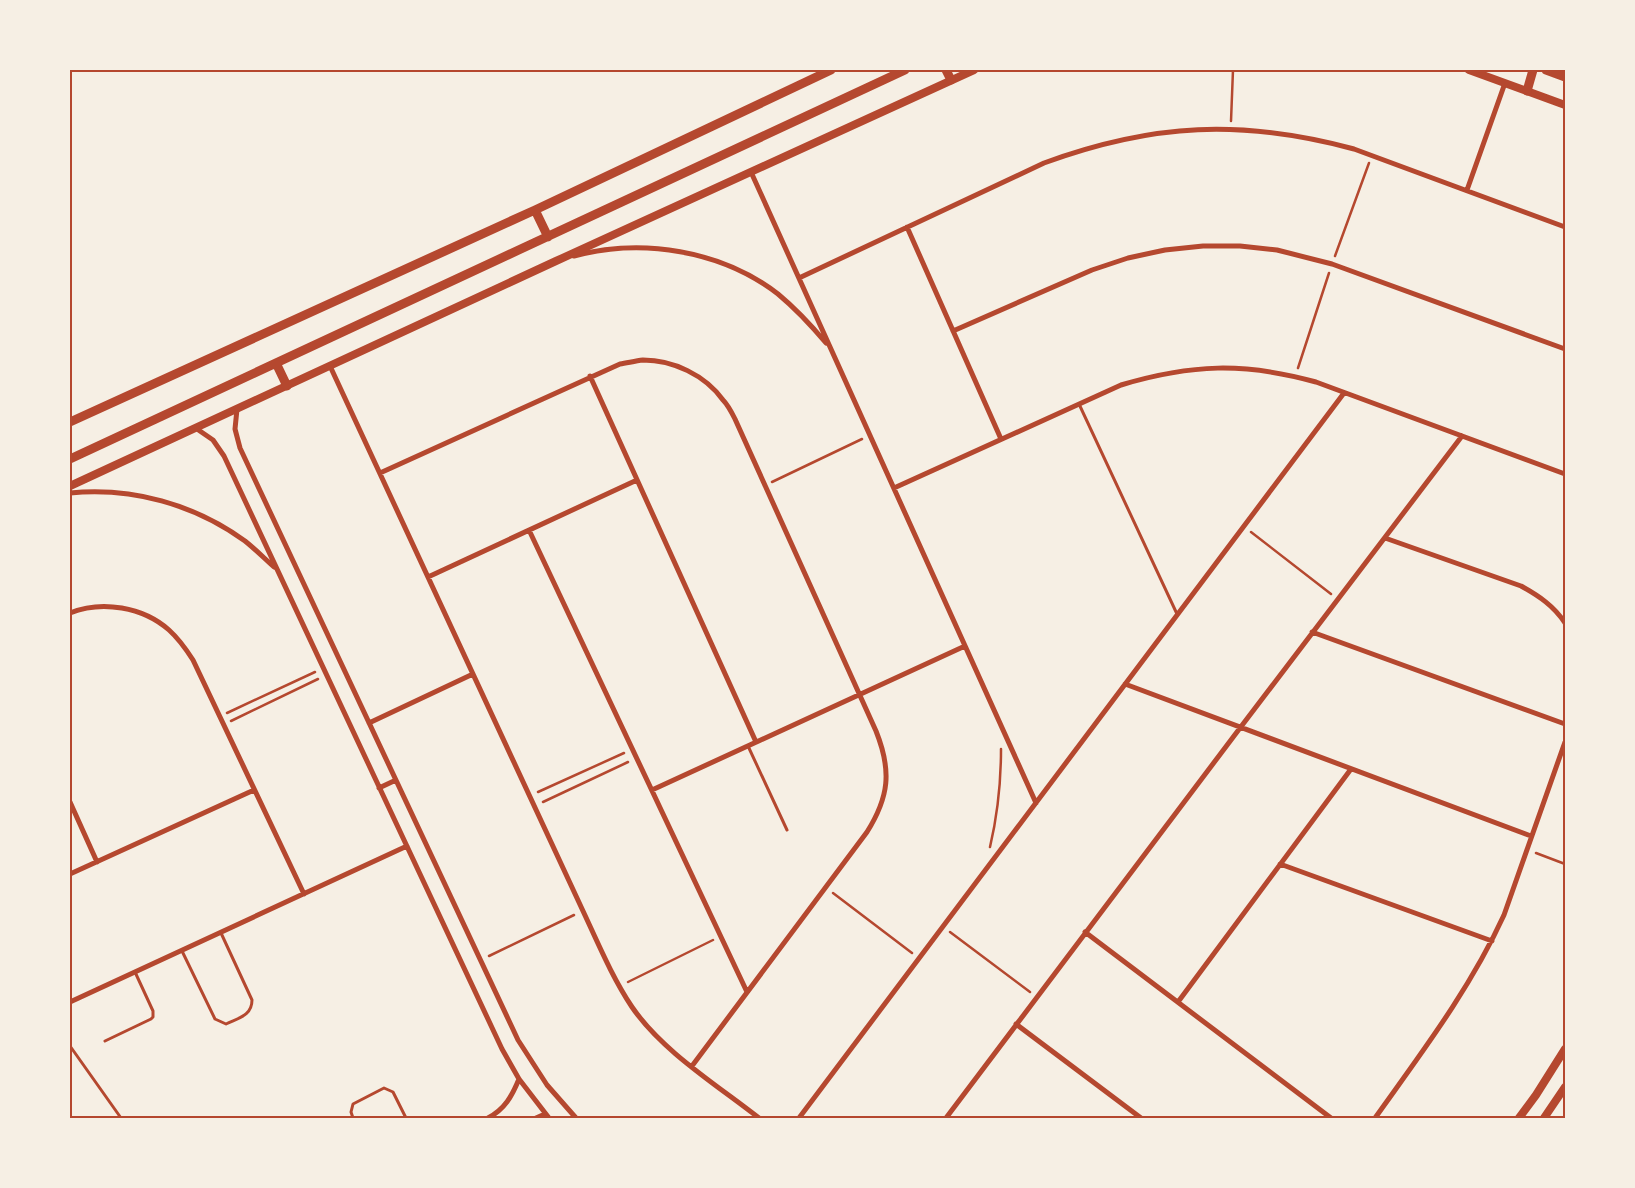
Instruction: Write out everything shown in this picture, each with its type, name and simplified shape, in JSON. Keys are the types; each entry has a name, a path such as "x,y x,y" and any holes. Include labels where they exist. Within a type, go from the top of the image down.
{"main road":[{"path":"70,422 535,210 831,70"},
{"path":"70,459 905,70"},
{"path":"946,70 951,80"},
{"path":"1527,91 1533,70"},
{"path":"1546,70 1565,78"},
{"path":"535,210 548,237"},
{"path":"276,363 287,386"}],"street":[{"path":"70,486 974,70"},
{"path":"1469,70 1565,105"},
{"path":"1467,190 1505,83"},
{"path":"799,278 1044,163 1077,151 1111,142 1180,130 1230,129 1286,134 1320,140 1354,149 1565,227"},
{"path":"751,172 1036,803"},
{"path":"907,228 1002,439"},
{"path":"953,331 1092,270 1128,258 1174,249 1202,246 1240,246 1278,250 1332,264 1565,349"},
{"path":"556,261 594,251 632,247 670,250 708,258 744,273 777,294 806,319 831,348"},
{"path":"380,473 590,376 620,364 643,360 666,363 688,370 707,383 724,400 735,420 860,694 884,751 887,773 885,794 878,814 867,832 692,1066"},
{"path":"330,366 582,911 620,986 633,1008 670,1048 759,1118"},
{"path":"894,488 1121,385 1153,376 1186,370 1220,367 1287,374 1316,382 1565,474"},
{"path":"590,376 756,742"},
{"path":"799,1118 1344,393"},
{"path":"237,409 235,429 240,448 518,1040 552,1092 576,1118"},
{"path":"197,428 213,440 224,456 502,1050 519,1079 547,1116 536,1118"},
{"path":"946,1118 1462,436"},
{"path":"428,577 637,480"},
{"path":"70,493 92,491 133,494 173,504 224,528 245,542 276,569"},
{"path":"529,530 747,992"},
{"path":"1385,538 1521,586 1537,595 1552,607 1565,623"},
{"path":"70,613 92,607 132,610 151,618 168,629 182,643 193,660 304,894"},
{"path":"1312,632 1565,724"},
{"path":"652,790 966,646"},
{"path":"369,723 473,674"},
{"path":"1125,684 1532,836"},
{"path":"1375,1118 1443,1024 1492,941 1504,915 1565,742"},
{"path":"1178,1002 1351,769"},
{"path":"379,788 396,780"},
{"path":"70,874 254,790"},
{"path":"70,802 98,862"},
{"path":"70,1002 407,846"},
{"path":"1280,864 1492,941"},
{"path":"1085,932 1331,1118"},
{"path":"1016,1024 1141,1118"},
{"path":"1519,1118 1565,1049"},
{"path":"488,1118 504,1107 513,1096 519,1079"},
{"path":"1544,1118 1565,1087"}],"lane":[{"path":"1079,404 1177,614"},
{"path":"748,746 787,830"},
{"path":"182,951 212,1016 222,1024 226,1024 248,1014 251,1010 252,1000 221,933"},
{"path":"106,1041 151,1019 153,1016 153,1011 135,972"},
{"path":"70,1046 121,1118"},
{"path":"353,1118 351,1109 353,1104 384,1088 393,1092 406,1118"}],"path":[{"path":"1230,129 1232,70"},
{"path":"766,486 870,435"},
{"path":"1244,526 1338,600"},
{"path":"220,717 323,668"},
{"path":"224,724 326,675"},
{"path":"990,848 998,816 1002,782 1001,748"},
{"path":"530,796 632,749"},
{"path":"534,806 636,758"},
{"path":"1527,849 1565,864"},
{"path":"826,887 919,958"},
{"path":"481,960 582,911"},
{"path":"943,926 1036,997"},
{"path":"620,986 721,936"}]}
